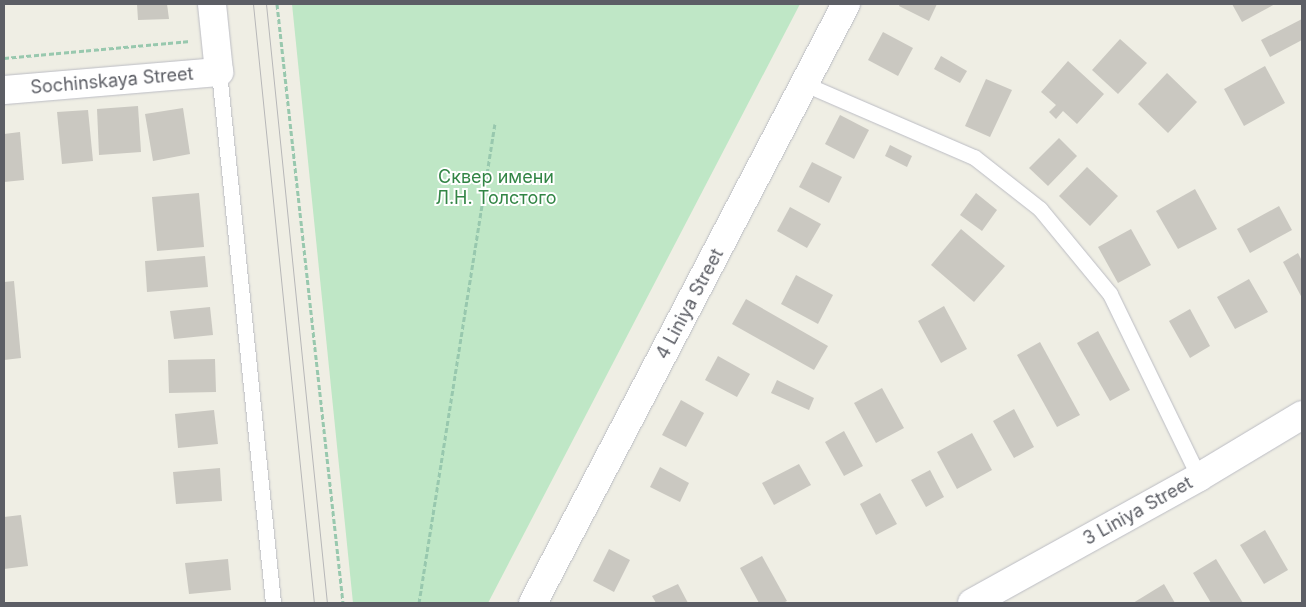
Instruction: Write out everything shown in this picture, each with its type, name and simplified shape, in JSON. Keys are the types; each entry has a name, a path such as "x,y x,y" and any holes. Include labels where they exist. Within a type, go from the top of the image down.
{"street":[{"path":"212,4 219,72"},
{"name":"4 Liniya Street","path":"533,603 846,4"},
{"name":"Sochinskaya Street","path":"4,90 219,72"},
{"name":"3 Liniya Street","path":"972,603 1198,477 1302,415"}],"lane":[{"path":"219,72 273,603"},
{"path":"805,84 974,156 1040,209 1110,294 1198,477"}],"path":[{"path":"278,4 343,603"},
{"path":"4,58 199,40"},
{"path":"419,603 495,124"}],"green space":[{"name":"Сквер имени Л.Н. Толстого","path":"292,4 800,4 488,603 353,603"}],"building":[{"path":"137,4 167,4 169,19 138,20"},
{"path":"900,4 937,4 929,21 899,6"},
{"path":"1232,4 1275,4 1242,22"},
{"path":"1302,19 1302,40 1270,57 1261,40"},
{"path":"883,32 913,48 898,76 868,60"},
{"path":"1120,39 1147,63 1118,94 1092,70"},
{"path":"941,56 967,71 960,83 934,69"},
{"path":"1068,61 1104,94 1077,124 1063,111 1056,119 1049,112 1056,105 1041,92"},
{"path":"1265,66 1285,103 1244,126 1224,89"},
{"path":"1167,73 1197,102 1168,133 1138,104"},
{"path":"986,79 1012,90 990,137 965,126"},
{"path":"138,106 141,152 99,155 97,109"},
{"path":"183,108 190,154 153,161 145,114"},
{"path":"88,110 93,161 62,164 57,112"},
{"path":"840,115 869,130 854,159 825,144"},
{"path":"20,132 24,180 4,182 4,134"},
{"path":"1059,138 1077,156 1048,186 1029,168"},
{"path":"890,145 912,156 907,167 885,156"},
{"path":"812,162 842,177 829,203 799,187"},
{"path":"1087,167 1118,196 1090,226 1059,196"},
{"path":"1195,189 1217,229 1178,249 1156,211"},
{"path":"199,193 204,247 157,251 152,197"},
{"path":"976,193 997,210 982,231 960,215"},
{"path":"1279,206 1292,230 1250,253 1237,229"},
{"path":"790,207 821,224 807,248 777,231"},
{"path":"961,229 1005,266 974,302 931,265"},
{"path":"1131,229 1151,265 1118,283 1098,247"},
{"path":"1298,253 1302,261 1302,298 1283,262"},
{"path":"205,256 208,287 147,292 145,261"},
{"path":"796,275 833,295 818,324 781,304"},
{"path":"1249,279 1268,312 1235,329 1217,297"},
{"path":"14,281 21,358 4,360 4,282"},
{"path":"746,299 828,346 814,370 732,324"},
{"path":"944,306 967,349 941,363 918,321"},
{"path":"210,307 213,335 174,339 170,311"},
{"path":"1190,309 1210,346 1190,358 1169,321"},
{"path":"1098,331 1130,390 1110,401 1077,343"},
{"path":"1040,342 1080,415 1057,427 1017,355"},
{"path":"718,356 750,374 737,397 705,380"},
{"path":"215,359 216,392 169,393 168,360"},
{"path":"777,380 814,398 809,410 771,393"},
{"path":"882,388 904,428 876,443 854,403"},
{"path":"681,400 704,413 686,447 662,435"},
{"path":"1014,409 1034,447 1014,458 993,421"},
{"path":"214,410 218,444 178,448 175,414"},
{"path":"844,431 863,466 844,476 825,442"},
{"path":"972,433 992,470 957,489 937,452"},
{"path":"799,464 811,485 774,505 762,483"},
{"path":"660,467 689,483 680,502 650,487"},
{"path":"220,468 222,501 176,504 173,472"},
{"path":"930,470 944,497 926,507 911,480"},
{"path":"880,493 897,524 876,535 860,504"},
{"path":"21,515 28,566 4,569 4,517"},
{"path":"1265,530 1288,570 1264,584 1240,545"},
{"path":"609,549 630,560 614,592 593,581"},
{"path":"762,556 787,601 783,603 759,603 740,568"},
{"path":"228,559 231,590 189,594 185,563"},
{"path":"1216,559 1243,603 1211,603 1193,573"},
{"path":"678,584 688,603 656,603 652,596"},
{"path":"1164,584 1175,603 1133,603"}],"tram line":[{"path":"253,4 314,603"},
{"path":"266,4 327,603"}]}
